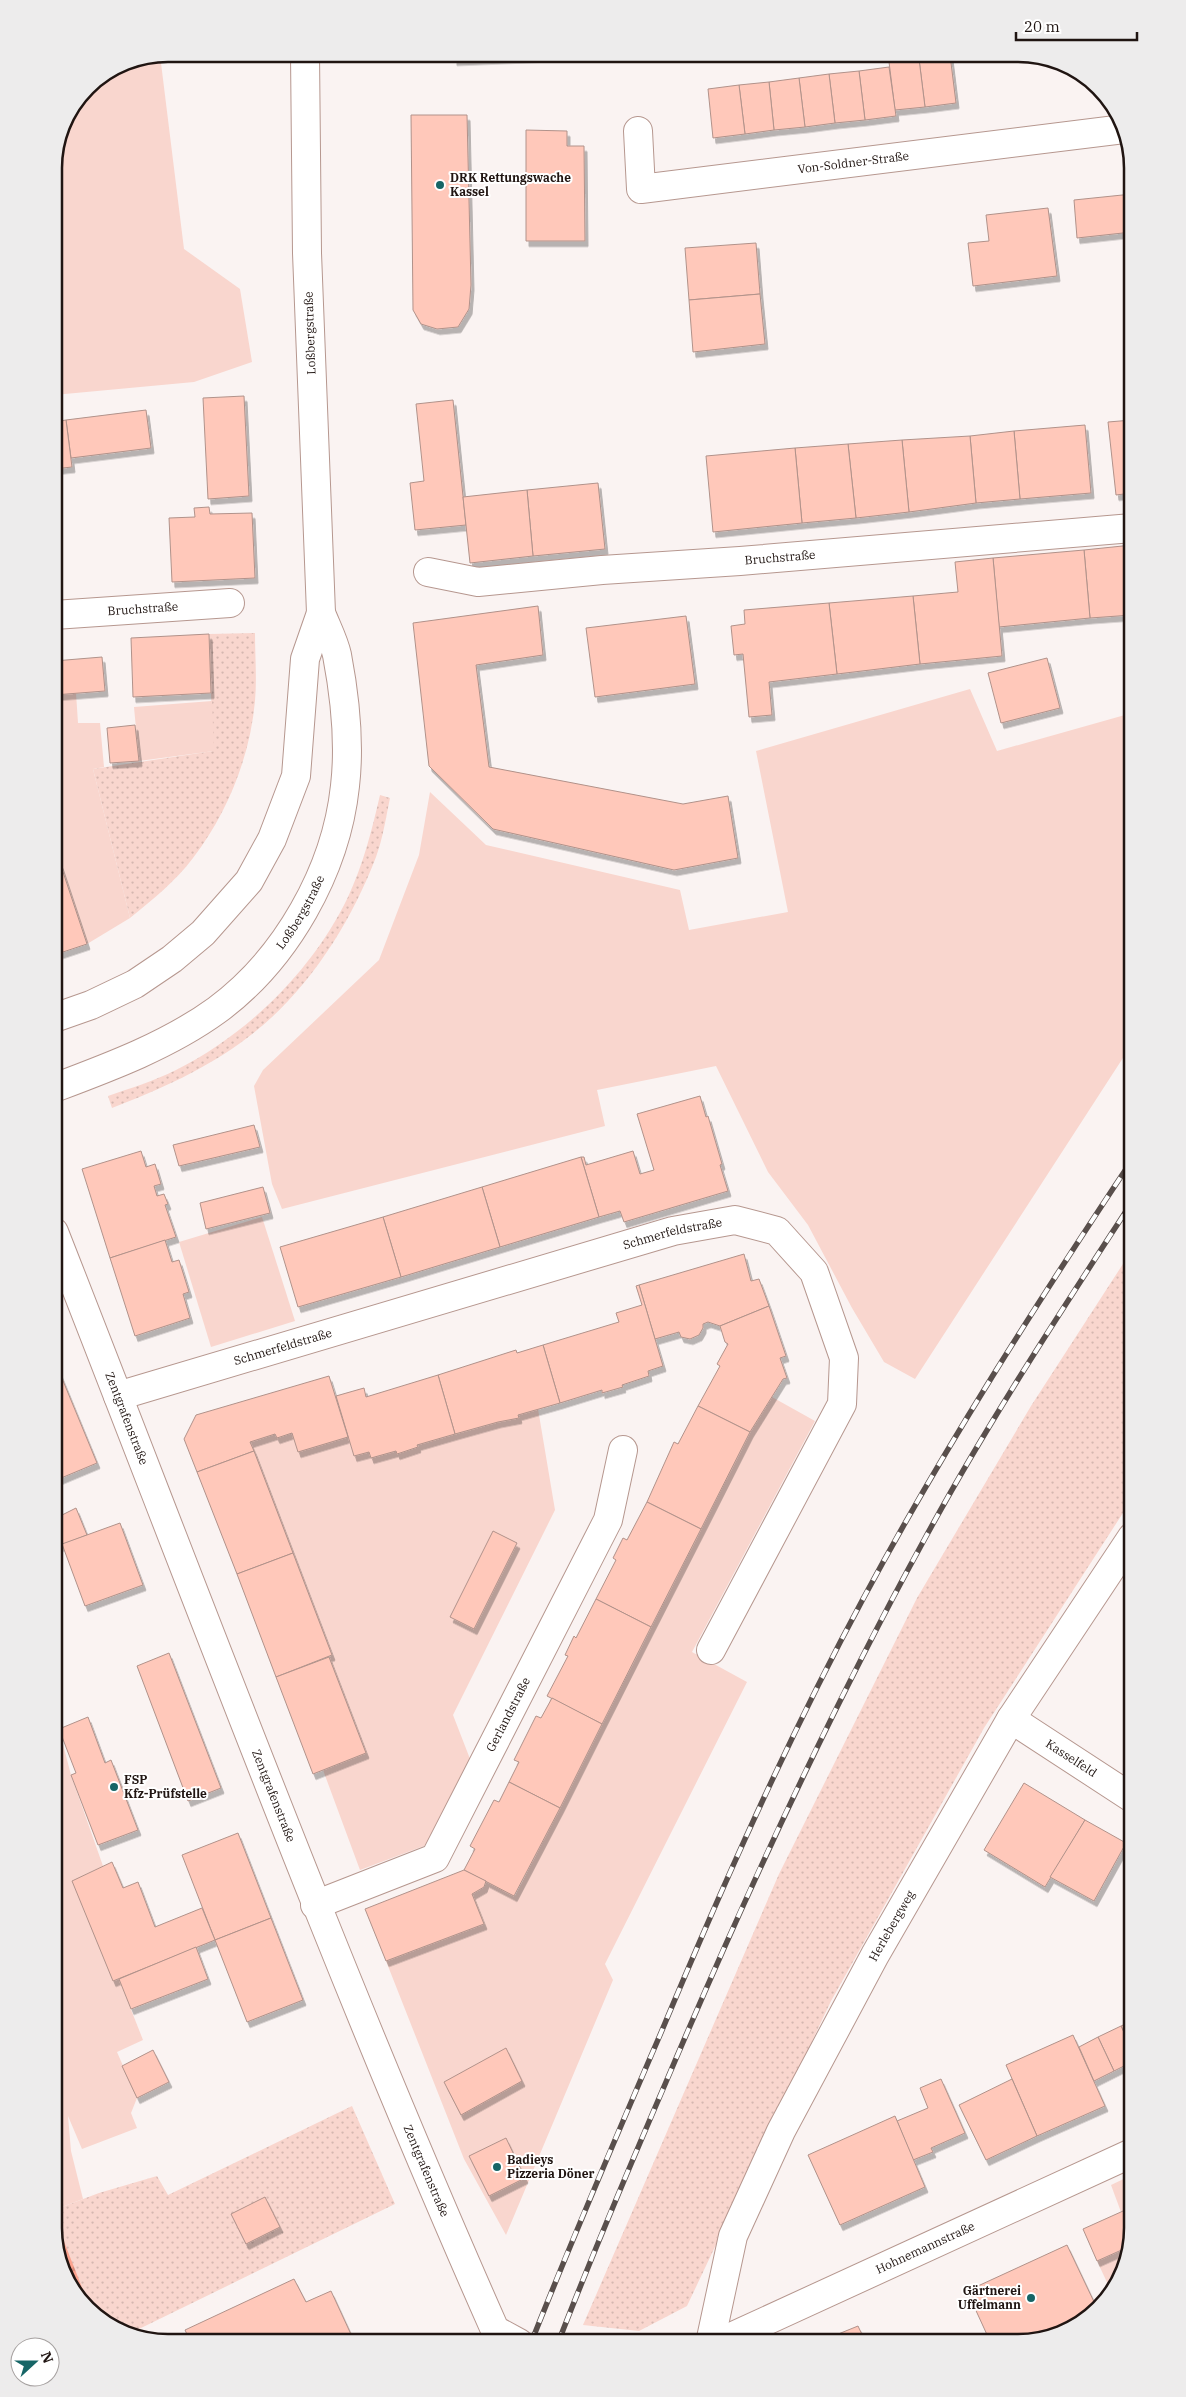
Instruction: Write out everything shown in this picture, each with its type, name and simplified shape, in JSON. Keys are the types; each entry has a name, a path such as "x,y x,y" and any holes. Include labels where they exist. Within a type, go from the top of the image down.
{"street":[{"name":"Loßbergstraße","path":"63,1085 118,1064 175,1036 216,1010 247,984 278,947 309,902 332,847 345,787 347,726 336,653 321,613 307,253 305,62"},
{"name":"Von-Soldner-Straße","path":"638,131 641,189 1116,130"},
{"name":"Bruchstraße","path":"428,572 478,582 602,570 750,560 1124,529"},
{"name":"Bruchstraße","path":"63,613 230,603"},
{"name":"Loßbergstraße","path":"63,1015 91,1005 136,984 172,959 203,932 249,881 272,839 296,776 305,659 321,613"},
{"name":"Schmerfeldstraße","path":"118,1396 672,1231 735,1220 777,1231 814,1272 844,1358 842,1404 711,1650"},
{"name":"Zentgrafenstraße","path":"62,1254 315,1905 495,2330 502,2334"},
{"name":"Gerlandstraße","path":"315,1905 435,1858 608,1520 623,1450"},
{"name":"Herlebergweg","path":"712,2334 733,2236 781,2131 875,1955 1011,1719 1124,1549"},
{"name":"Kasselfeld","path":"1011,1719 1124,1793"},
{"name":"Hohnemannstraße","path":"738,2334 1124,2158"}],"shaded area":[{"path":"161,63 184,249 240,289 252,362 194,382 63,394 63,162 66,141 80,110 99,89 122,73"},
{"path":"255,633 255,701 248,743 235,784 205,841 179,875 130,918 93,769 213,751 209,634"},
{"path":"970,689 997,751 1124,715 1124,1056 915,1379 884,1362 852,1308 808,1225 768,1172 716,1066 597,1090 605,1126 282,1209 272,1184 254,1086 263,1070 379,960 419,855 430,792 486,845 680,890 689,930 788,912 756,751"},
{"path":"76,693 78,723 100,723 104,767 93,769 130,918 87,944 63,872 63,694"},
{"path":"212,701 214,751 139,761 134,707"},
{"path":"380,795 390,798 376,857 353,908 339,933 307,979 268,1020 231,1049 182,1078 112,1108 108,1096 159,1078 203,1055 253,1019 297,974 334,924 348,897 367,847"},
{"path":"262,1217 295,1321 211,1347 179,1242"},
{"path":"1124,1262 1124,1511 984,1728 831,2001 687,2306 639,2331 583,2325 779,1874 917,1598 1031,1406"},
{"path":"772,1397 815,1421 692,1652 747,1682 605,1964 613,1980 506,2235 464,2159 386,1961 484,1924 472,1894 484,1887 486,1881 515,1896 750,1432"},
{"path":"538,1409 555,1510 453,1715 472,1764 437,1841 360,1870 323,1770 366,1753 329,1657 332,1655 250,1442 275,1434 277,1438 292,1433 298,1451 348,1437 354,1456 369,1452 371,1458 396,1451 397,1454 417,1447 417,1445 498,1422 519,1418 518,1415"},
{"path":"62,1741 71,1775 103,1866 73,1881 113,1981 119,1979 143,2040 117,2052 137,2098 131,2113 137,2128 82,2149 68,2116 71,2151 83,2199 62,2207"},
{"path":"352,2106 395,2204 139,2330 104,2313 84,2293 66,2256 62,2228 62,2207 99,2193 157,2176 168,2195"},
{"path":"1124,2179 1124,2211 1121,2212 1111,2185"},
{"path":"1121,2250 1118,2263 1108,2284 1097,2261"}],"green space":[{"path":"64,2241 84,2293 71,2269 66,2256"}],"building":[{"path":"889,63 919,63 925,107 895,110"},
{"path":"919,63 951,63 956,103 925,107"},
{"path":"889,67 896,116 865,120 859,71"},
{"path":"859,71 865,120 835,123 829,74"},
{"path":"829,74 835,123 805,127 799,78"},
{"path":"799,78 805,127 774,130 769,82"},
{"path":"769,82 774,130 745,134 739,85"},
{"path":"739,85 745,134 713,138 708,89"},
{"name":"DRK Rettungswache Kassel","path":"411,115 467,115 471,285 469,309 458,327 437,329 421,324 413,310"},
{"path":"526,130 567,131 567,146 584,146 585,241 526,241"},
{"path":"1124,195 1124,233 1077,238 1074,200"},
{"path":"1048,208 1057,276 973,286 968,243 989,241 986,215"},
{"path":"756,243 760,294 689,300 685,248"},
{"path":"760,294 765,344 693,352 689,300"},
{"path":"244,396 249,496 208,499 203,398"},
{"path":"453,400 466,525 415,530 410,483 424,481 416,404"},
{"path":"146,410 151,448 71,458 66,420"},
{"path":"66,420 72,467 63,468 63,421"},
{"path":"1124,421 1124,494 1116,495 1108,422"},
{"path":"1085,425 1091,493 1020,499 1014,431"},
{"path":"1014,431 1020,499 976,503 970,436"},
{"path":"970,436 976,503 909,512 902,440"},
{"path":"902,440 909,512 856,518 848,444"},
{"path":"848,444 856,518 802,523 795,448"},
{"path":"795,448 802,523 713,532 706,456"},
{"path":"598,483 605,549 533,556 527,490"},
{"path":"527,490 533,556 470,563 463,497"},
{"path":"209,507 210,514 252,513 255,578 172,582 169,518 195,517 194,508"},
{"path":"1124,546 1124,616 1090,618 1084,550"},
{"path":"1084,550 1090,618 999,627 993,558"},
{"path":"993,558 1002,656 920,664 913,596 958,592 955,562"},
{"path":"913,596 920,664 837,674 829,603"},
{"path":"829,603 837,674 769,682 772,715 749,717 743,654 734,655 731,626 745,624 744,610"},
{"path":"538,606 543,655 476,665 489,767 683,804 728,796 738,858 674,870 493,829 429,766 413,623"},
{"path":"686,616 695,684 595,697 586,628"},
{"path":"209,634 211,693 133,697 131,638"},
{"path":"102,657 105,691 63,694 63,660"},
{"path":"1047,658 1060,708 1001,723 988,673"},
{"path":"135,725 139,761 110,763 107,728"},
{"path":"63,871 87,944 63,952"},
{"path":"700,1096 706,1117 708,1116 728,1191 624,1222 620,1211 599,1217 581,1157 584,1157 586,1165 633,1151 640,1174 654,1170 637,1114"},
{"path":"254,1125 260,1147 179,1166 173,1145"},
{"path":"141,1151 146,1167 155,1164 161,1184 154,1186 157,1196 164,1194 168,1204 165,1205 176,1237 110,1258 82,1169"},
{"path":"581,1157 599,1217 500,1247 482,1187"},
{"path":"263,1187 270,1213 206,1229 200,1203"},
{"path":"482,1187 500,1247 401,1277 383,1217"},
{"path":"383,1217 401,1277 298,1307 280,1247"},
{"path":"165,1240 172,1262 179,1260 189,1292 183,1294 190,1318 135,1336 110,1258"},
{"path":"744,1254 751,1281 759,1279 769,1306 720,1326 708,1322 703,1324 699,1335 690,1339 681,1337 679,1332 655,1339 639,1285"},
{"path":"639,1285 663,1366 648,1371 649,1376 622,1385 623,1387 602,1393 602,1390 560,1403 543,1345 619,1322 616,1313 642,1305 636,1286"},
{"path":"769,1306 786,1356 780,1358 787,1378 783,1379 750,1432 698,1406 720,1366 717,1364 728,1344 725,1342 720,1326"},
{"path":"543,1345 560,1403 518,1415 519,1418 455,1434 438,1375 516,1350 517,1353"},
{"path":"438,1375 455,1434 417,1445 418,1447 397,1454 396,1451 371,1458 369,1452 354,1456 336,1396 364,1388 366,1397"},
{"path":"329,1376 348,1437 298,1452 292,1433 277,1438 275,1434 250,1442 254,1451 197,1472 184,1439 196,1415"},
{"path":"62,1379 97,1463 62,1477"},
{"path":"698,1406 750,1432 701,1529 647,1502 674,1442 678,1444"},
{"path":"254,1451 293,1553 237,1574 197,1472"},
{"path":"647,1502 701,1529 651,1627 596,1599 616,1560 613,1558 623,1538 627,1540"},
{"path":"76,1508 87,1535 62,1545 62,1515"},
{"path":"120,1523 143,1585 85,1606 62,1544"},
{"path":"493,1531 517,1543 474,1629 450,1617"},
{"path":"293,1553 332,1655 276,1677 237,1574"},
{"path":"596,1599 651,1627 602,1724 547,1696 568,1656 565,1655 574,1636 576,1638"},
{"path":"169,1653 221,1788 188,1801 137,1666"},
{"path":"329,1657 366,1753 313,1774 276,1677"},
{"path":"552,1698 602,1724 560,1808 509,1782 519,1762 514,1760 536,1716 541,1718"},
{"path":"88,1717 105,1763 111,1760 138,1830 98,1845 71,1775 76,1773 62,1737 62,1728"},
{"path":"509,1782 560,1808 514,1896 464,1870 475,1849 470,1846 494,1800 499,1802"},
{"path":"1024,1783 1085,1820 1045,1887 984,1850"},
{"path":"1085,1820 1124,1842 1124,1847 1094,1901 1050,1877"},
{"path":"238,1833 271,1918 215,1940 182,1855"},
{"path":"112,1862 123,1888 138,1882 155,1927 202,1908 215,1940 113,1981 72,1881"},
{"path":"464,1870 486,1881 484,1887 472,1894 484,1924 386,1961 365,1909"},
{"path":"271,1918 303,2000 247,2022 215,1940"},
{"path":"196,1947 208,1979 131,2009 119,1979"},
{"path":"1121,2026 1124,2033 1124,2066 1114,2071 1098,2037"},
{"path":"1073,2035 1105,2106 1037,2136 1006,2065"},
{"path":"1098,2037 1114,2071 1094,2081 1079,2047"},
{"path":"506,2048 522,2081 461,2115 444,2082"},
{"path":"153,2050 169,2082 137,2098 122,2066"},
{"path":"941,2079 965,2133 931,2148 933,2152 913,2160 897,2121 928,2108 920,2088"},
{"path":"1012,2079 1037,2136 986,2160 959,2105"},
{"path":"895,2116 925,2187 840,2225 808,2155"},
{"name":"Badieys Pizzeria Döner","path":"506,2138 525,2178 489,2196 469,2156"},
{"path":"265,2197 280,2227 246,2244 231,2214"},
{"path":"1124,2211 1123,2242 1121,2250 1097,2261 1083,2229"},
{"name":"Gärtnerei Uffelmann","path":"1067,2245 1094,2301 1082,2313 1045,2331 1024,2334 987,2334 967,2291"},
{"path":"294,2279 306,2302 331,2291 351,2334 187,2334 185,2330"},
{"path":"858,2326 862,2334 838,2334"}],"railway":[{"path":"535,2334 594,2188 707,1924 756,1814 835,1652 894,1543 992,1376 1124,1172"},
{"path":"562,2334 625,2179 756,1876 853,1674 923,1542 972,1455 1124,1214"}],"place":[{"name":"DRK Rettungswache Kassel","path":"440,185"},
{"name":"FSP Kfz-Prüfstelle","path":"114,1787"},
{"name":"Badieys Pizzeria Döner","path":"497,2167"},
{"name":"Gärtnerei Uffelmann","path":"1031,2298"}]}
